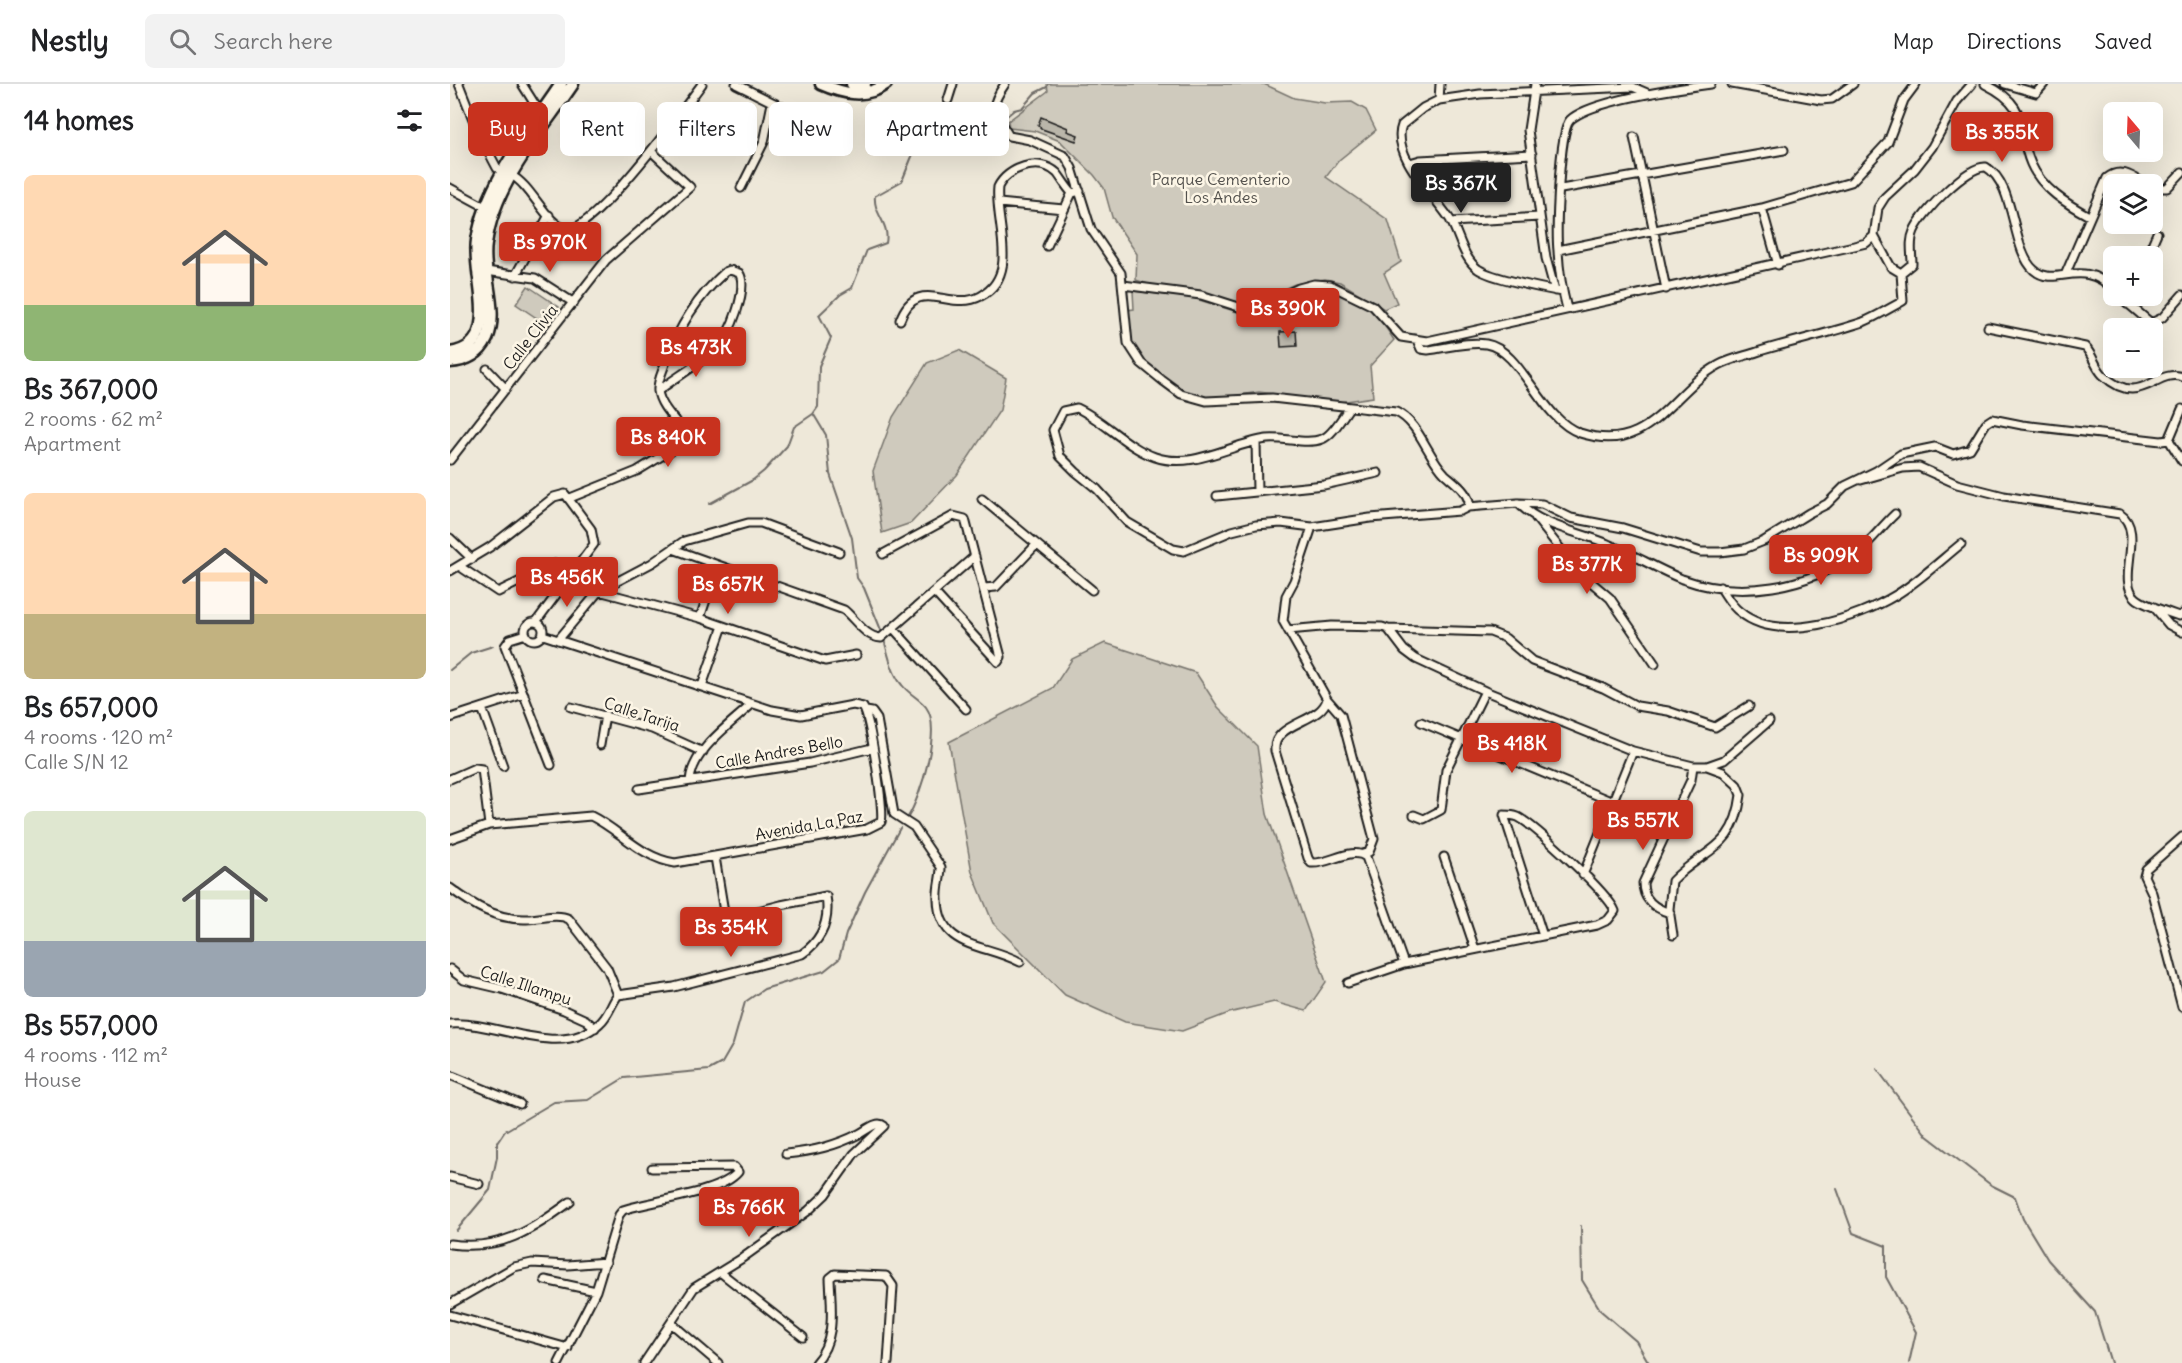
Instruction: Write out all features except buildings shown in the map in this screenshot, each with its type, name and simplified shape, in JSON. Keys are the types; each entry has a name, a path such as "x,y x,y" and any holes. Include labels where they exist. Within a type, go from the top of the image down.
{"main road":[{"path":"548,111 561,84"},
{"path":"548,113 573,84"},
{"path":"821,84 854,94 867,93 886,84"},
{"path":"852,84 865,84"},
{"path":"450,353 470,346 481,331 476,254 479,233 507,173 519,156"},
{"path":"450,362 472,356 488,338 491,319 486,271 486,242 491,209"}],"street":[{"path":"459,84 478,132 497,168 529,189 554,224 566,228 576,227 610,196 652,152 702,84"},
{"path":"522,84 535,102"},
{"path":"736,84 770,102"},
{"path":"948,100 953,84"},
{"path":"1005,84 994,98 993,111 1009,136 1030,140 1065,156 1080,192 1091,229 1121,273 1128,343 1141,363 1181,394 1206,401 1272,399 1378,409 1406,416 1433,460 1468,498 1468,507"},
{"path":"1439,100 1440,84"},
{"path":"1535,84 1528,130 1546,258 1555,291"},
{"path":"1567,309 1557,250 1561,189 1560,158 1565,127 1570,120 1586,112 1652,90 1711,84"},
{"path":"1732,84 1821,100 1832,99 1853,84"},
{"path":"1557,250 1762,207 1851,182 1888,142 1904,100 1916,84"},
{"path":"1901,273 1891,267 1874,236 1878,208 1885,196 1914,170 1932,147 1957,101 1972,84"},
{"path":"1985,84 1999,92 2016,109 2023,121 2029,158 2034,170 2064,203 2089,216"},
{"path":"2005,84 2036,93 2044,84"},
{"path":"1563,292 1483,272 1471,262 1451,222 1410,163 1401,137 1402,125 1439,100 1480,94 1535,94 1633,87 1652,90"},
{"path":"741,188 764,142 769,118"},
{"path":"1634,137 1651,230 1665,289"},
{"path":"1561,189 1784,150"},
{"name":"Calle Clivia","path":"450,460 606,260 690,187 652,152"},
{"path":"1410,163 1420,160 1532,153"},
{"path":"900,320 904,308 915,299 929,296 972,299 981,296 995,283 1002,266 1003,250 999,203 1000,183 1009,173 1024,166 1046,167 1057,173 1072,193"},
{"path":"1901,273 1912,264 1912,234 1918,220 1969,172 1981,167 1994,172 2000,179 2026,256 2033,270 2045,276 2066,273 2093,275 2103,279"},
{"path":"2163,188 2167,188 2182,172"},
{"path":"2066,273 2103,186"},
{"path":"450,188 491,209"},
{"path":"1072,193 1080,192"},
{"path":"1047,246 1072,193"},
{"path":"999,203 1064,209"},
{"path":"1762,207 1778,265"},
{"path":"514,276 549,215"},
{"path":"1451,222 1540,217"},
{"path":"1123,285 1201,295 1242,308 1264,305 1299,288 1314,284 1330,285 1373,306 1401,337 1427,340 1778,265 1860,244 1874,236"},
{"path":"570,498 637,471 682,442 685,434 662,402 658,391 674,339 690,310 725,272 730,270 739,273 743,285 740,299 720,345 658,391"},
{"path":"486,271 535,278 574,303"},
{"path":"1417,340 1421,349 1428,350 1470,344 1492,345 1509,356 1541,400 1571,429 1601,437 1619,437 1657,420 1690,387 1719,365 1864,322 1903,301 1901,273"},
{"path":"2130,306 2151,322 2157,322 2182,296"},
{"path":"1989,327 2085,347 2102,374 2123,387 2131,389 2148,387 2174,375 2182,377"},
{"path":"487,369 506,389"},
{"path":"1349,408 1328,436 1320,440 1256,441 1208,457 1157,458 1139,450 1107,424 1077,408 1064,411 1053,430 1060,456 1103,495 1128,522 1173,549 1184,551 1232,531 1256,525 1281,523 1312,527 1370,518 1460,511 1468,507 1518,502 1542,504 1571,518 1623,528 1701,552 1720,552 1744,549 1764,541 1827,504 1845,486 1876,471 1901,454 1935,447 1953,454 1970,449 1986,423 1992,419 2022,425 2169,440"},
{"path":"2169,440 2182,408"},
{"path":"2169,440 2182,461"},
{"path":"1256,441 1257,492"},
{"path":"1856,480 1903,468 1919,467 1958,484 2004,496 2120,514 2131,524 2128,560 2133,594 2137,600 2154,608 2169,625 2182,632"},
{"path":"1217,496 1324,485 1378,473"},
{"path":"450,571 472,559 563,493 570,498 591,529 594,544 536,622 528,624 526,633"},
{"path":"982,499 1092,590"},
{"path":"1518,502 1534,515 1578,571 1610,598 1655,664"},
{"path":"1534,515 1570,532 1606,543 1683,579 1720,587 1747,589 1773,588 1794,583 1826,570 1856,553 1894,514"},
{"path":"883,554 952,516 965,519 1001,657 998,662 934,592"},
{"path":"558,640 599,591 652,564 694,537 754,522 839,552"},
{"path":"1312,527 1286,596 1283,614 1288,630 1327,699 1341,715 1374,839 1369,852 1311,863 1275,752 1278,739 1284,732 1319,711 1327,699"},
{"path":"450,538 472,559"},
{"path":"1720,587 1740,613 1751,619 1782,627 1821,623 1858,614 1896,595 1961,544"},
{"path":"984,588 996,587 1036,545"},
{"path":"673,549 717,567 844,610 874,638 881,638 975,556"},
{"path":"459,566 498,592 555,564"},
{"path":"700,618 717,567"},
{"path":"599,591 700,618 825,661 856,655"},
{"path":"2154,608 2159,607 2179,616 2182,614"},
{"path":"536,622 543,627 543,635"},
{"path":"1288,630 1342,626 1490,632 1505,638 1518,652 1532,661 1603,688 1637,706 1668,711 1715,727 1749,706"},
{"path":"702,686 723,627"},
{"path":"893,628 966,709"},
{"path":"1388,629 1404,650 1416,659 1485,691 1633,752 1693,766 1707,766 1724,760 1769,721"},
{"path":"526,633 534,640 543,635 752,704 801,715 853,705 872,712 877,719 894,814 914,827 942,867 938,900 946,931 961,941 1004,953 1020,962"},
{"path":"526,633 510,639 505,646 551,765"},
{"path":"1414,815 1424,819 1442,810 1446,770 1485,691"},
{"path":"450,718 524,694"},
{"path":"690,781 691,773 703,752 752,704"},
{"name":"Calle Tarija","path":"571,707 652,729 703,752"},
{"path":"482,708 504,766"},
{"name":"Avenida La Paz","path":"450,839 489,825 591,816 602,820 633,846 666,862 675,863 875,827 884,816 866,711"},
{"path":"600,745 605,715"},
{"path":"1421,722 1613,802"},
{"name":"Calle Andres Bello","path":"639,789 810,763 872,748"},
{"path":"1583,875 1633,752"},
{"path":"1670,913 1657,909 1647,900 1643,883 1691,780 1693,766"},
{"path":"1673,936 1669,893 1672,881 1728,837 1741,795 1737,785 1723,772 1707,766"},
{"path":"450,779 475,768 482,769 489,825"},
{"path":"1348,983 1404,964 1475,949 1543,936 1597,925 1612,916 1615,911 1610,900 1528,824 1513,815 1504,815 1543,936"},
{"path":"2182,837 2146,869 2144,876 2152,892 2182,1007"},
{"path":"2170,848 2182,844"},
{"path":"1363,854 1369,863 1404,964"},
{"path":"714,857 725,918"},
{"path":"1443,857 1475,949"},
{"path":"450,888 478,907 498,916 527,919 561,916 569,919 607,968 618,995"},
{"path":"618,995 674,987 802,954 812,947 826,922 826,896 725,918 695,927"},
{"name":"Calle Illampu","path":"450,969 464,980 502,989 564,1010 586,1020 595,1028"},
{"path":"450,1024 560,1038 584,1034 603,1020 618,995"},
{"path":"450,1075 520,1104"},
{"path":"644,1363 693,1288 808,1211 825,1195 854,1154 884,1126 877,1124 840,1144 819,1151 786,1154"},
{"path":"559,1363 596,1291 620,1215 624,1210 669,1200 720,1183 733,1178 738,1172 734,1167 652,1168"},
{"path":"450,1177 479,1184"},
{"path":"450,1244 493,1245 513,1238 570,1203"},
{"path":"450,1304 514,1267 532,1263 568,1265 606,1262"},
{"path":"720,1272 803,1337"},
{"path":"815,1363 828,1346 832,1328 830,1278 835,1274 886,1276 891,1280 893,1286 888,1363"},
{"path":"545,1280 596,1291"},
{"path":"450,1315 568,1348"},
{"path":"671,1323 718,1363"}],"green space":[{"name":"Parque Cementerio Los Andes","path":"1047,84 1264,84 1294,98 1325,103 1352,102 1366,110 1376,130 1339,160 1326,177 1388,220 1401,262 1384,273 1397,303 1384,309 1340,282 1325,279 1295,284 1263,298 1236,302 1201,291 1151,285 1136,280 1137,254 1112,217 1104,188 1094,175 1060,141 1035,131 1009,128 1009,120 1048,91"},
{"path":"528,286 559,307 547,325 516,304"},
{"path":"1313,289 1337,292 1362,303 1377,316 1394,340 1370,366 1373,397 1340,402 1259,392 1220,398 1197,396 1181,390 1145,362 1131,344 1127,310 1134,309 1133,291 1193,298 1247,315"},
{"path":"959,350 1006,378 1000,410 957,475 911,523 882,533 873,471 893,417 927,363"},
{"path":"1105,643 1196,673 1218,707 1257,746 1267,814 1326,982 1306,1011 1274,1002 1229,1013 1182,1031 1125,1022 1065,995 993,923 972,872 949,742 1053,688 1072,659"}],"waterway":[{"path":"1009,114 1022,108 1035,93 1047,87"},
{"path":"709,504 753,480 764,471 787,446 794,427 813,414 818,407 819,366 831,338 819,315 840,295 852,288 867,250 886,243 886,230 876,208 875,196 902,181 912,156"},
{"path":"814,415 826,435 830,474 852,538 857,578 864,588 881,630"},
{"path":"885,643 891,665 899,680 926,707 932,730 924,779 908,817"},
{"path":"450,670 471,653 493,646"},
{"path":"456,1231 490,1190 497,1157 497,1143 505,1131 554,1102 588,1100 624,1078 709,1070 722,1063 733,1044 745,1002 764,989 824,971 839,959 846,934 865,892 900,828"},
{"path":"1877,1069 1927,1136 1991,1185 2015,1197 2023,1219 2048,1260 2095,1312 2111,1363"},
{"path":"1837,1189 1853,1233 1886,1246 1886,1277 1916,1332 1909,1363"},
{"path":"1581,1226 1582,1280 1601,1311 1636,1341 1649,1363"}]}
